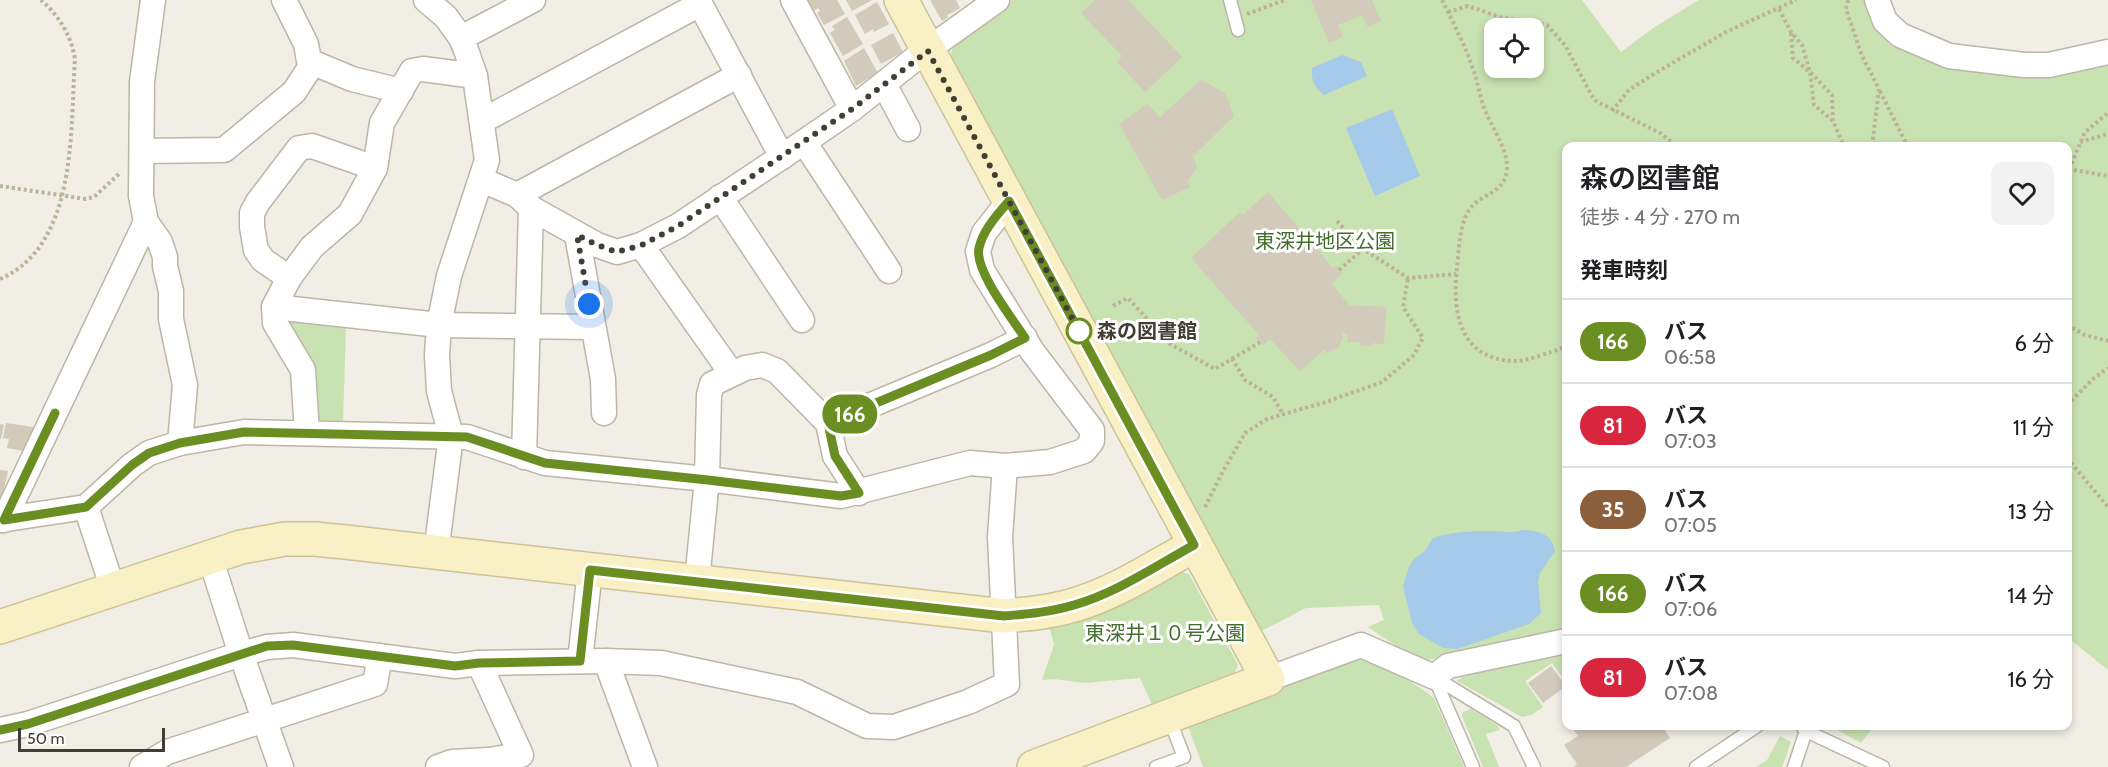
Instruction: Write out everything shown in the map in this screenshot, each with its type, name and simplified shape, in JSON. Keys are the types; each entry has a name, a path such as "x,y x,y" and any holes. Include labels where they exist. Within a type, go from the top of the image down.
{"street":[{"path":"153,0 142,82 141,196 146,222 160,242 171,291 171,319 185,385 180,443"},
{"path":"284,0 306,44 309,61 352,79 401,91"},
{"path":"426,0 446,17 461,38 475,76 487,160 449,276 440,326 437,355 439,391 451,436 436,553"},
{"path":"461,38 533,0"},
{"path":"794,0 852,109"},
{"path":"901,0 1268,679"},
{"path":"482,180 524,201 597,245 617,252 642,245 678,226 852,109 997,0"},
{"path":"1876,0 1884,21 1900,35 1949,56 2024,66 2049,65 2108,52"},
{"path":"482,121 699,2 782,157"},
{"path":"142,151 224,150 294,92 313,63"},
{"path":"307,433 303,370 275,323 274,307 289,278 312,247 350,214 375,168 382,123 412,70 423,69 475,76"},
{"path":"524,201 739,75"},
{"path":"884,84 908,129"},
{"path":"804,142 889,271"},
{"path":"289,278 263,260 256,250 252,213 299,148 312,146 375,168"},
{"path":"720,197 802,320"},
{"path":"524,201 529,326 524,458"},
{"path":"2,520 86,507 132,465 149,453 180,443 244,432 467,437 524,458 545,463 841,496 970,463 1005,466 1050,462 1084,451 1092,441 1092,430 1032,351 981,270 978,250 984,233 1009,201"},
{"path":"2,520 146,222"},
{"path":"577,235 603,379 604,413"},
{"path":"642,245 732,374"},
{"path":"274,307 440,326 593,327"},
{"path":"828,423 991,355 1025,338"},
{"path":"696,581 708,480 709,395 712,384 745,368 762,365 777,371 828,423 835,456 859,493"},
{"path":"0,730 28,724 267,646 293,645 455,666 479,663 580,661 661,663 797,692 867,726 894,727 968,702 1007,684 1000,537 1005,466"},
{"path":"86,507 113,589"},
{"path":"0,627 241,547 267,541 305,539 1004,616 1047,612 1075,605 1125,583 1194,545"},
{"path":"210,557 281,767"},
{"path":"580,661 590,570"},
{"path":"1034,767 1361,645 1434,677 1448,666 1562,642"},
{"path":"142,767 167,752 375,684 380,656"},
{"path":"606,661 645,767"},
{"path":"438,767 452,762 521,755 479,663"}],"lane":[{"path":"1230,0 1238,30"},
{"path":"1434,677 1473,767"},
{"path":"1434,677 1514,726 1534,767"},
{"path":"1156,767 1184,757 1168,716"},
{"path":"1696,767 1751,730"},
{"path":"1794,767 1804,730"},
{"path":"1806,730 1883,767"}],"path":[{"path":"0,279 21,268 36,253 55,220 69,159 75,59 73,46 67,32 51,9 41,0"},
{"path":"1244,7 1246,14 1285,0"},
{"path":"1442,0 1475,73 1484,106 1502,145 1507,168 1502,185 1495,192 1479,200 1468,211 1460,236 1456,274 1456,310 1464,336 1483,354 1515,362 1562,348"},
{"path":"1612,111 1629,90 1658,72 1726,32 1796,0"},
{"path":"1848,0 1846,9 1862,56 1905,142"},
{"path":"1448,12 1468,6 1500,17 1547,25 1565,45 1594,100 1660,133 1672,142"},
{"path":"1779,9 1791,33 1803,45 1810,72 1814,105 1833,121"},
{"path":"1791,33 1793,58 1832,95 1833,121 1842,142"},
{"path":"1873,142 1879,90"},
{"path":"2072,160 2085,132 2108,113"},
{"path":"2080,142 2108,134"},
{"path":"0,186 86,199 94,197 142,151"},
{"path":"2072,170 2108,176"},
{"path":"1337,221 1363,249 1408,278 1456,274"},
{"path":"1340,270 1363,249"},
{"path":"1202,512 1245,433 1267,419 1329,401 1382,382 1413,356 1423,338 1402,307 1408,278"},
{"path":"1113,306 1128,298 1170,344 1215,369 1260,342"},
{"path":"2072,328 2085,335 2108,341"},
{"path":"1232,359 1245,380 1273,397 1283,414"},
{"path":"2072,400 2108,368"},
{"path":"2072,464 2108,507"}],"green space":[{"name":"東深井地区公園","path":"1012,0 1582,0 1621,52 1656,26 1699,0 1866,0 1899,46 2108,58 2108,670 2072,641 2072,142 1562,142 1562,630 1428,660 1414,658 1368,627 1384,620 1379,605 1306,608 1261,631 951,56 953,42"},
{"path":"282,316 346,326 343,424 310,419"},
{"name":"東深井１０号公園","path":"1176,570 1189,574 1238,665 1232,679 1153,707 1140,678 1084,683 1054,679 1042,680 1054,645 1049,625"},
{"path":"1562,650 1562,677 1552,663 1525,681 1543,707 1531,715 1522,717 1457,681 1473,669"},
{"path":"1354,658 1393,669 1434,698 1464,767 1203,767 1186,721"},
{"path":"1471,709 1497,725 1500,730 1486,734 1499,767 1483,767 1462,716 1463,712"},
{"path":"1837,730 1871,730 1861,743"},
{"path":"1780,736 1791,742 1782,767 1756,767 1767,760"}],"water":[{"path":"1342,55 1361,62 1367,76 1324,95 1314,83 1312,68"},
{"path":"1392,109 1420,176 1375,196 1346,128"},
{"path":"1523,530 1544,534 1551,540 1555,551 1540,573 1538,581 1541,613 1529,624 1457,649 1443,648 1419,634 1412,623 1403,586 1414,559 1425,551 1433,538 1461,532"}],"building":[{"path":"808,0 837,0 845,14 824,25 817,13 820,11 818,8 814,11"},
{"path":"846,0 872,0 852,11"},
{"path":"930,0 956,0 960,8 947,15 948,17 942,21"},
{"path":"1095,0 1128,0 1182,57 1145,92 1117,62 1122,56 1081,13"},
{"path":"1311,0 1372,0 1381,21 1368,27 1362,15 1338,25 1343,37 1329,43"},
{"path":"877,2 889,24 865,34 855,15"},
{"path":"847,17 863,44 843,56 830,33 835,30 832,26"},
{"path":"893,33 903,52 881,64 871,45"},
{"path":"864,48 878,73 856,86 844,61"},
{"path":"1201,80 1225,93 1234,116 1193,156 1197,168 1187,181 1190,187 1162,200 1119,124 1147,104 1160,117"},
{"name":"森の図書館","path":"1268,192 1333,268 1336,266 1342,274 1332,284 1349,305 1386,307 1384,344 1372,343 1372,346 1359,345 1360,342 1347,342 1348,336 1343,332 1339,347 1327,353 1324,350 1300,371 1270,339 1263,345 1256,338 1259,335 1191,258 1240,212 1243,215"},
{"path":"6,423 33,427 24,451 7,448 9,439 3,438"},
{"path":"0,424 4,425 1,439 0,439"},
{"path":"0,470 8,471 2,498 0,497"},
{"path":"1551,666 1562,681 1562,689 1543,703 1528,683"},
{"path":"1574,730 1665,730 1670,738 1626,767 1573,767 1577,764 1564,745 1578,736"}],"bus line":[{"name":"166","path":"0,730 28,724 267,646 293,645 455,666 479,663 580,661 590,570 1004,616 1047,612 1075,605 1125,583 1194,545 1009,201 984,233 978,250 981,270 1025,338 991,355 828,423 835,456 859,493 841,496 545,463 524,458 467,437 244,432 180,443 149,453 132,465 86,507 4,520 55,413"}],"place":[{"name":"森の図書館","path":"1079,331"}],"route":[{"path":"589,304 577,235 617,252 642,245 678,226 804,142 928,51 1079,331"}]}
